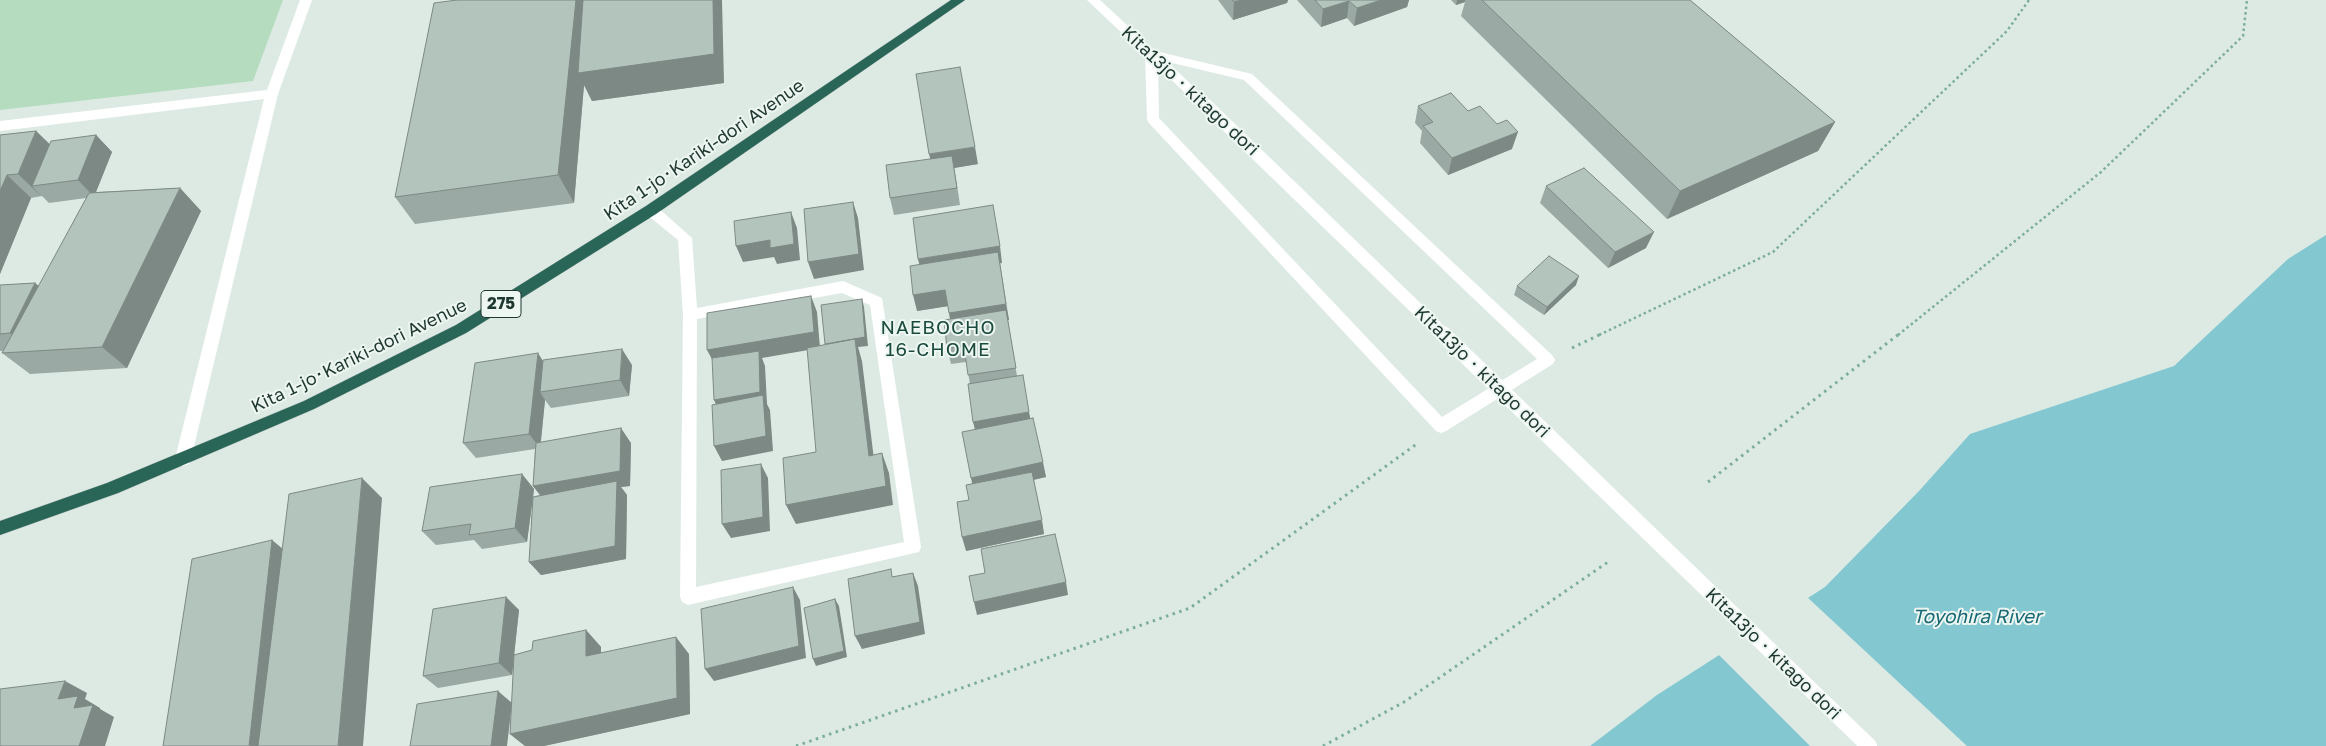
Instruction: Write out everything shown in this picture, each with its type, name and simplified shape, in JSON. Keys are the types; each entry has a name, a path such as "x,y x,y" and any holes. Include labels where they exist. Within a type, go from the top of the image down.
{"highway":[{"name":"Kita 1-jo･Kariki-dori Avenue","path":"0,528 112,488 309,405 462,329 651,210 959,0"}],"street":[{"path":"183,459 272,94 306,0"},
{"name":"Kita13jo・kitago dori","path":"1093,0 1206,105 1869,746"},
{"path":"1151,54 1248,77 1548,360 1441,426 1154,119 1151,54"},
{"path":"0,126 272,94"},
{"path":"651,210 686,238 690,314 688,597 913,547 877,302 843,287 690,314"}],"path":[{"path":"1708,482 1888,343 2101,172 2243,36 2246,0"},
{"path":"1323,746 1404,702 1608,562"}],"green space":[{"path":"0,0 283,0 253,81 0,110"}],"water":[{"name":"Toyohira River","path":"2326,235 2326,746 1590,746 1657,695 1825,587 1919,491 1970,434 2174,366 2288,259"}],"pier":[{"path":"1806,596 1967,746 1810,746 1717,653"}],"building":[{"path":"457,0 576,0 558,175 395,197 434,3"},
{"path":"583,0 713,0 714,54 578,73"},
{"path":"1315,0 1381,0 1357,8 1349,1 1323,9"},
{"path":"1482,0 1690,0 1835,122 1680,191"},
{"path":"960,67 975,147 929,154 916,74"},
{"path":"1451,93 1468,111 1480,106 1497,124 1507,120 1518,132 1452,158 1423,126 1433,122 1418,106"},
{"path":"36,131 18,174 7,175 0,191 0,135"},
{"path":"96,135 78,180 32,186 51,141"},
{"path":"952,156 957,188 890,198 886,165"},
{"path":"1584,168 1654,232 1615,252 1546,186"},
{"path":"180,188 102,347 2,353 89,193"},
{"path":"853,202 859,254 808,262 804,209"},
{"path":"993,205 1000,246 918,259 913,218"},
{"path":"791,212 794,244 770,248 770,240 736,246 734,221"},
{"path":"998,252 1006,304 949,313 945,290 913,295 910,266"},
{"path":"1549,256 1579,276 1547,307 1517,286"},
{"path":"35,283 10,333 0,334 0,285"},
{"path":"811,296 814,332 707,350 707,313"},
{"path":"862,299 865,337 825,344 821,305"},
{"path":"1006,310 1016,368 968,375 964,346 947,348 944,320"},
{"path":"855,339 869,456 882,453 886,486 786,505 783,458 816,452 807,348"},
{"path":"622,349 620,380 540,392 543,360"},
{"path":"759,351 760,392 714,400 712,358"},
{"path":"538,353 529,434 463,443 475,363"},
{"path":"1023,375 1029,412 973,422 968,384"},
{"path":"763,395 766,436 714,446 712,405"},
{"path":"1033,418 1043,462 971,478 962,432"},
{"path":"621,428 620,471 533,486 536,443"},
{"path":"761,464 763,517 722,524 721,470"},
{"path":"1032,472 1042,520 962,537 957,502 969,500 966,485"},
{"path":"522,474 515,528 469,535 471,524 422,531 430,487"},
{"path":"362,478 338,746 258,746 289,494"},
{"path":"617,481 615,546 529,562 533,497"},
{"path":"1055,534 1066,582 974,602 969,576 985,573 981,549"},
{"path":"272,540 249,746 163,746 192,559"},
{"path":"891,569 892,577 913,573 920,622 855,636 848,579"},
{"path":"793,587 799,646 705,669 701,609"},
{"path":"506,597 499,663 423,676 433,609"},
{"path":"835,599 844,651 813,659 804,608"},
{"path":"586,630 586,656 676,637 677,698 510,734 514,655 532,650 533,641"},
{"path":"65,681 58,699 78,696 74,708 93,705 79,746 0,746 0,689"},
{"path":"498,691 491,746 410,746 417,704"}],"district":[{"name":"NAEBOCHO 16-CHOME","path":"938,339"}]}
